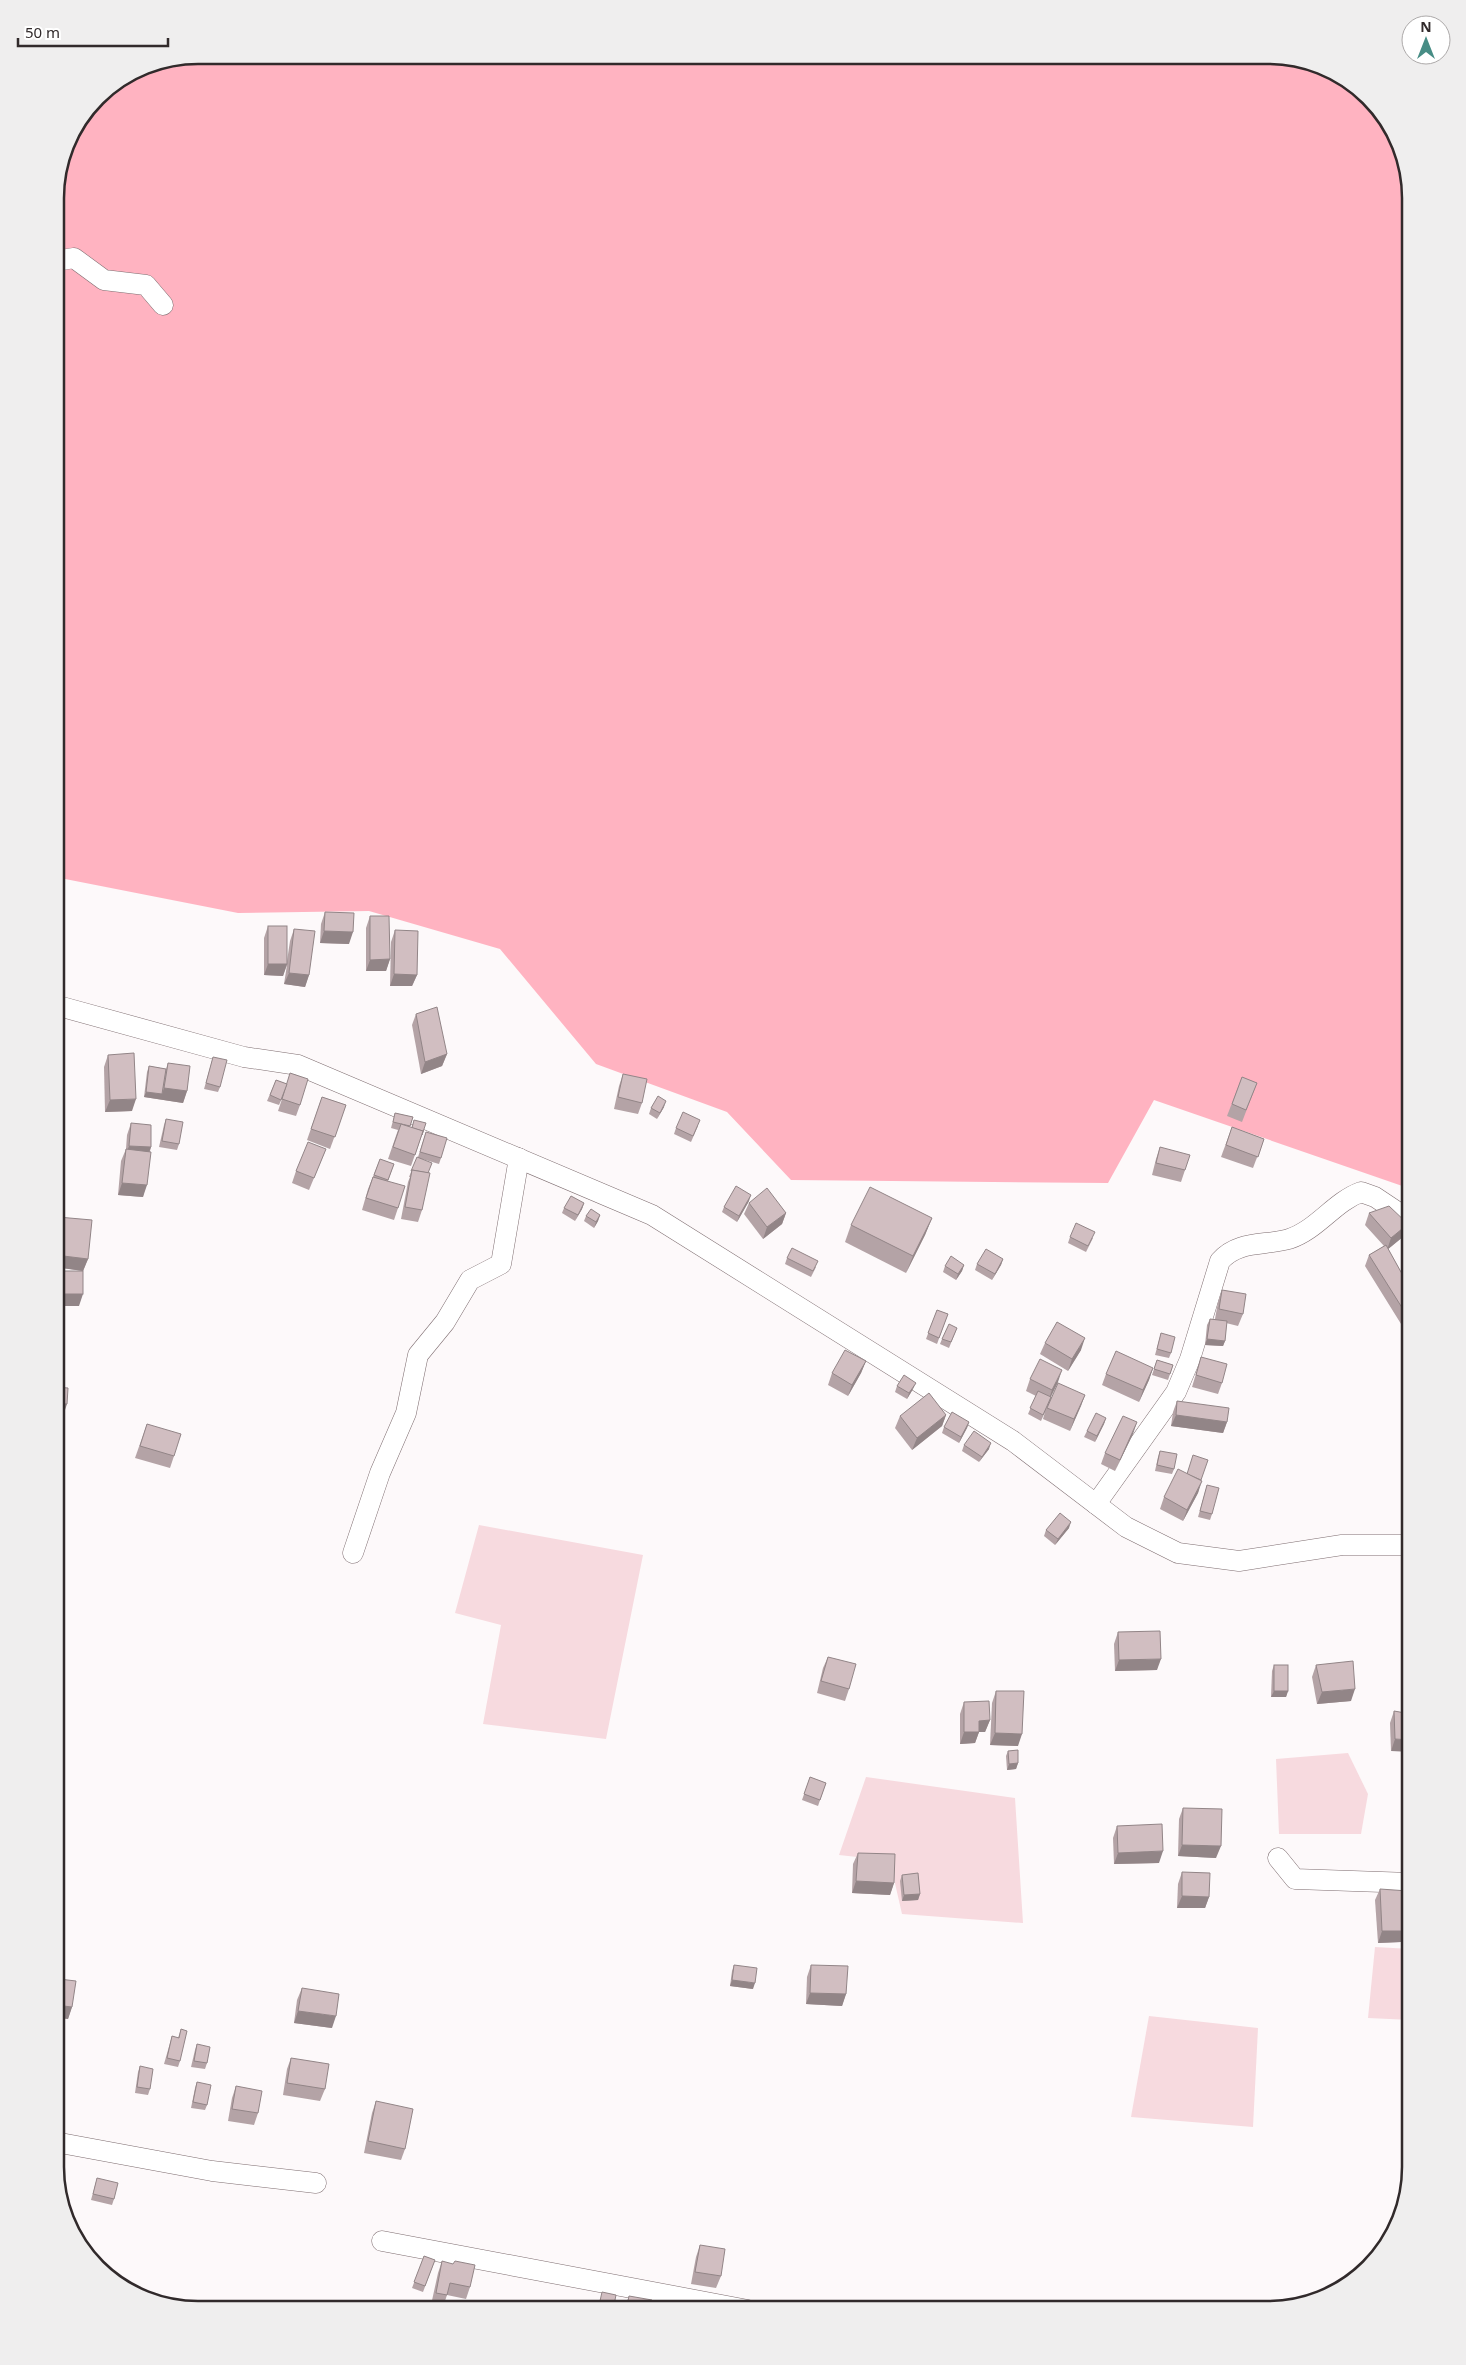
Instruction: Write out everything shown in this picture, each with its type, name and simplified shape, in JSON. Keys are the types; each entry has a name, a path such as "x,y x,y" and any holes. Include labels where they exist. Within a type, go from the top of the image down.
{"street":[{"path":"64,260 74,258 104,280 146,285 163,305"},
{"path":"64,1007 244,1057 298,1065 652,1215 1013,1441 1126,1527 1178,1553 1238,1561 1342,1545 1402,1545"},
{"path":"353,1553 380,1474 406,1413 418,1356 445,1322 470,1280 502,1264 519,1158"},
{"path":"1096,1504 1176,1392 1190,1359 1220,1261 1228,1252 1241,1247 1290,1238 1310,1228 1351,1196 1361,1192 1375,1197 1402,1215"},
{"path":"1278,1858 1295,1879 1402,1883"},
{"path":"64,2144 212,2171 316,2183"},
{"path":"382,2241 700,2301"}],"shaded area":[{"path":"189,64 1277,64 1295,66 1311,71 1343,86 1369,109 1380,123 1395,155 1400,171 1402,189 1402,1186 1154,1100 1108,1183 791,1180 727,1112 596,1064 500,949 369,911 238,913 64,879 64,189 68,163 82,131 91,116 109,97 123,86 146,74 163,68"},
{"path":"479,1525 643,1555 606,1739 483,1724 501,1625 455,1613"},
{"path":"1348,1753 1368,1794 1361,1834 1279,1834 1276,1759"},
{"path":"866,1777 1015,1798 1023,1923 902,1914 891,1866 894,1861 839,1855"},
{"path":"1375,1947 1402,1948 1402,2020 1368,2018"},
{"path":"1149,2016 1258,2028 1253,2127 1131,2117"}],"building":[{"path":"325,912 354,913 353,932 324,931"},
{"path":"370,916 389,916 390,959 370,960"},
{"path":"268,926 287,926 287,964 268,964"},
{"path":"294,929 315,931 309,975 289,973"},
{"path":"395,930 418,931 417,975 394,974"},
{"path":"437,1007 447,1054 425,1062 416,1014"},
{"path":"134,1053 136,1099 110,1100 108,1055"},
{"path":"213,1057 227,1060 220,1087 206,1083"},
{"path":"168,1063 190,1066 187,1091 164,1088"},
{"path":"149,1066 166,1069 162,1094 146,1092"},
{"path":"290,1073 308,1079 300,1105 282,1099"},
{"path":"623,1074 647,1079 642,1103 618,1097"},
{"path":"1242,1077 1257,1083 1246,1110 1232,1104"},
{"path":"276,1080 287,1084 281,1100 270,1095"},
{"path":"658,1096 666,1101 660,1113 651,1108"},
{"path":"322,1097 346,1105 335,1137 311,1129"},
{"path":"683,1112 700,1120 693,1136 676,1128"},
{"path":"395,1113 413,1117 410,1126 393,1122"},
{"path":"166,1119 183,1122 179,1144 162,1141"},
{"path":"414,1120 426,1123 422,1135 423,1131 412,1128"},
{"path":"131,1123 151,1125 151,1147 129,1146"},
{"path":"401,1124 423,1131 415,1155 393,1147"},
{"path":"1232,1127 1264,1139 1258,1157 1226,1145"},
{"path":"426,1132 447,1138 441,1158 420,1152"},
{"path":"308,1142 326,1149 314,1178 296,1171"},
{"path":"1160,1147 1190,1155 1185,1170 1156,1163"},
{"path":"126,1149 151,1152 147,1185 122,1183"},
{"path":"417,1157 432,1163 428,1173 411,1171"},
{"path":"380,1159 394,1164 388,1180 374,1175"},
{"path":"412,1170 430,1173 422,1210 405,1207"},
{"path":"373,1177 405,1186 398,1208 366,1198"},
{"path":"736,1186 751,1195 739,1216 724,1207"},
{"path":"870,1187 932,1218 913,1256 851,1225"},
{"path":"767,1188 786,1213 767,1227 749,1203"},
{"path":"571,1196 584,1203 578,1215 564,1208"},
{"path":"1389,1206 1402,1218 1402,1229 1391,1238 1369,1213"},
{"path":"591,1209 600,1215 596,1222 586,1216"},
{"path":"64,1218 92,1220 88,1259 64,1256"},
{"path":"1076,1223 1095,1232 1088,1246 1070,1237"},
{"path":"1386,1245 1402,1274 1402,1308 1369,1255"},
{"path":"792,1248 818,1261 813,1271 787,1258"},
{"path":"986,1249 1003,1259 995,1274 977,1264"},
{"path":"951,1256 964,1265 958,1274 945,1266"},
{"path":"64,1271 83,1271 83,1294 64,1294"},
{"path":"1222,1290 1246,1294 1243,1314 1219,1309"},
{"path":"937,1310 948,1314 939,1338 928,1333"},
{"path":"1210,1319 1227,1321 1225,1341 1207,1339"},
{"path":"1057,1322 1085,1338 1072,1359 1045,1343"},
{"path":"949,1324 957,1328 951,1342 942,1339"},
{"path":"1161,1333 1175,1337 1171,1353 1157,1349"},
{"path":"845,1350 866,1361 852,1385 832,1373"},
{"path":"1116,1351 1153,1368 1143,1390 1106,1374"},
{"path":"1201,1357 1227,1364 1222,1383 1196,1375"},
{"path":"1040,1359 1062,1370 1052,1390 1030,1379"},
{"path":"1157,1360 1173,1365 1170,1374 1154,1369"},
{"path":"904,1375 916,1383 909,1393 897,1386"},
{"path":"1058,1383 1085,1395 1074,1419 1047,1408"},
{"path":"64,1388 68,1388 67,1404 64,1404"},
{"path":"1038,1391 1051,1397 1043,1415 1030,1408"},
{"path":"929,1393 946,1415 917,1438 900,1416"},
{"path":"1177,1401 1229,1408 1227,1422 1176,1415"},
{"path":"952,1412 969,1422 961,1437 944,1427"},
{"path":"1096,1413 1106,1418 1097,1436 1087,1431"},
{"path":"1123,1416 1137,1422 1120,1460 1105,1453"},
{"path":"147,1424 181,1434 174,1456 140,1446"},
{"path":"974,1431 991,1443 982,1457 964,1445"},
{"path":"1160,1451 1177,1454 1174,1469 1157,1465"},
{"path":"1193,1455 1208,1460 1201,1480 1187,1474"},
{"path":"1178,1469 1202,1481 1187,1510 1164,1497"},
{"path":"1207,1485 1219,1488 1212,1514 1200,1511"},
{"path":"1060,1513 1071,1522 1058,1539 1046,1530"},
{"path":"1160,1631 1161,1659 1119,1660 1118,1632"},
{"path":"828,1657 856,1664 849,1689 821,1681"},
{"path":"1353,1661 1355,1689 1322,1692 1316,1665"},
{"path":"1274,1665 1288,1665 1288,1691 1274,1691"},
{"path":"996,1691 1024,1691 1022,1734 995,1733"},
{"path":"989,1701 990,1720 979,1721 979,1732 964,1732 964,1702"},
{"path":"1394,1711 1402,1712 1402,1739 1395,1739"},
{"path":"1018,1750 1018,1763 1009,1764 1008,1751"},
{"path":"810,1777 826,1783 820,1800 804,1794"},
{"path":"1183,1808 1222,1809 1221,1846 1182,1845"},
{"path":"1162,1824 1163,1851 1118,1853 1117,1826"},
{"path":"858,1853 895,1854 894,1883 856,1881"},
{"path":"1182,1872 1210,1873 1209,1897 1182,1896"},
{"path":"918,1873 920,1894 904,1895 902,1875"},
{"path":"1380,1889 1402,1891 1402,1931 1382,1931"},
{"path":"734,1965 757,1968 755,1983 732,1980"},
{"path":"811,1965 848,1966 846,1994 810,1993"},
{"path":"64,1980 76,1981 72,2007 64,2006"},
{"path":"302,1988 339,1994 336,2016 298,2011"},
{"path":"181,2029 187,2031 180,2061 167,2058 172,2036 179,2038"},
{"path":"197,2044 210,2047 207,2063 194,2061"},
{"path":"291,2058 329,2064 325,2089 287,2083"},
{"path":"140,2066 153,2069 150,2089 137,2087"},
{"path":"197,2082 211,2085 207,2105 193,2102"},
{"path":"236,2086 262,2091 258,2113 232,2109"},
{"path":"376,2101 413,2109 405,2149 368,2141"},
{"path":"97,2178 118,2183 114,2199 93,2194"},
{"path":"700,2245 725,2249 721,2276 695,2272"},
{"path":"424,2256 435,2260 425,2286 414,2282"},
{"path":"442,2261 453,2264 455,2261 475,2265 470,2287 450,2283 447,2295 436,2293"},
{"path":"602,2292 616,2295 615,2301 600,2301"},
{"path":"629,2296 652,2300 652,2301 628,2301"}]}
